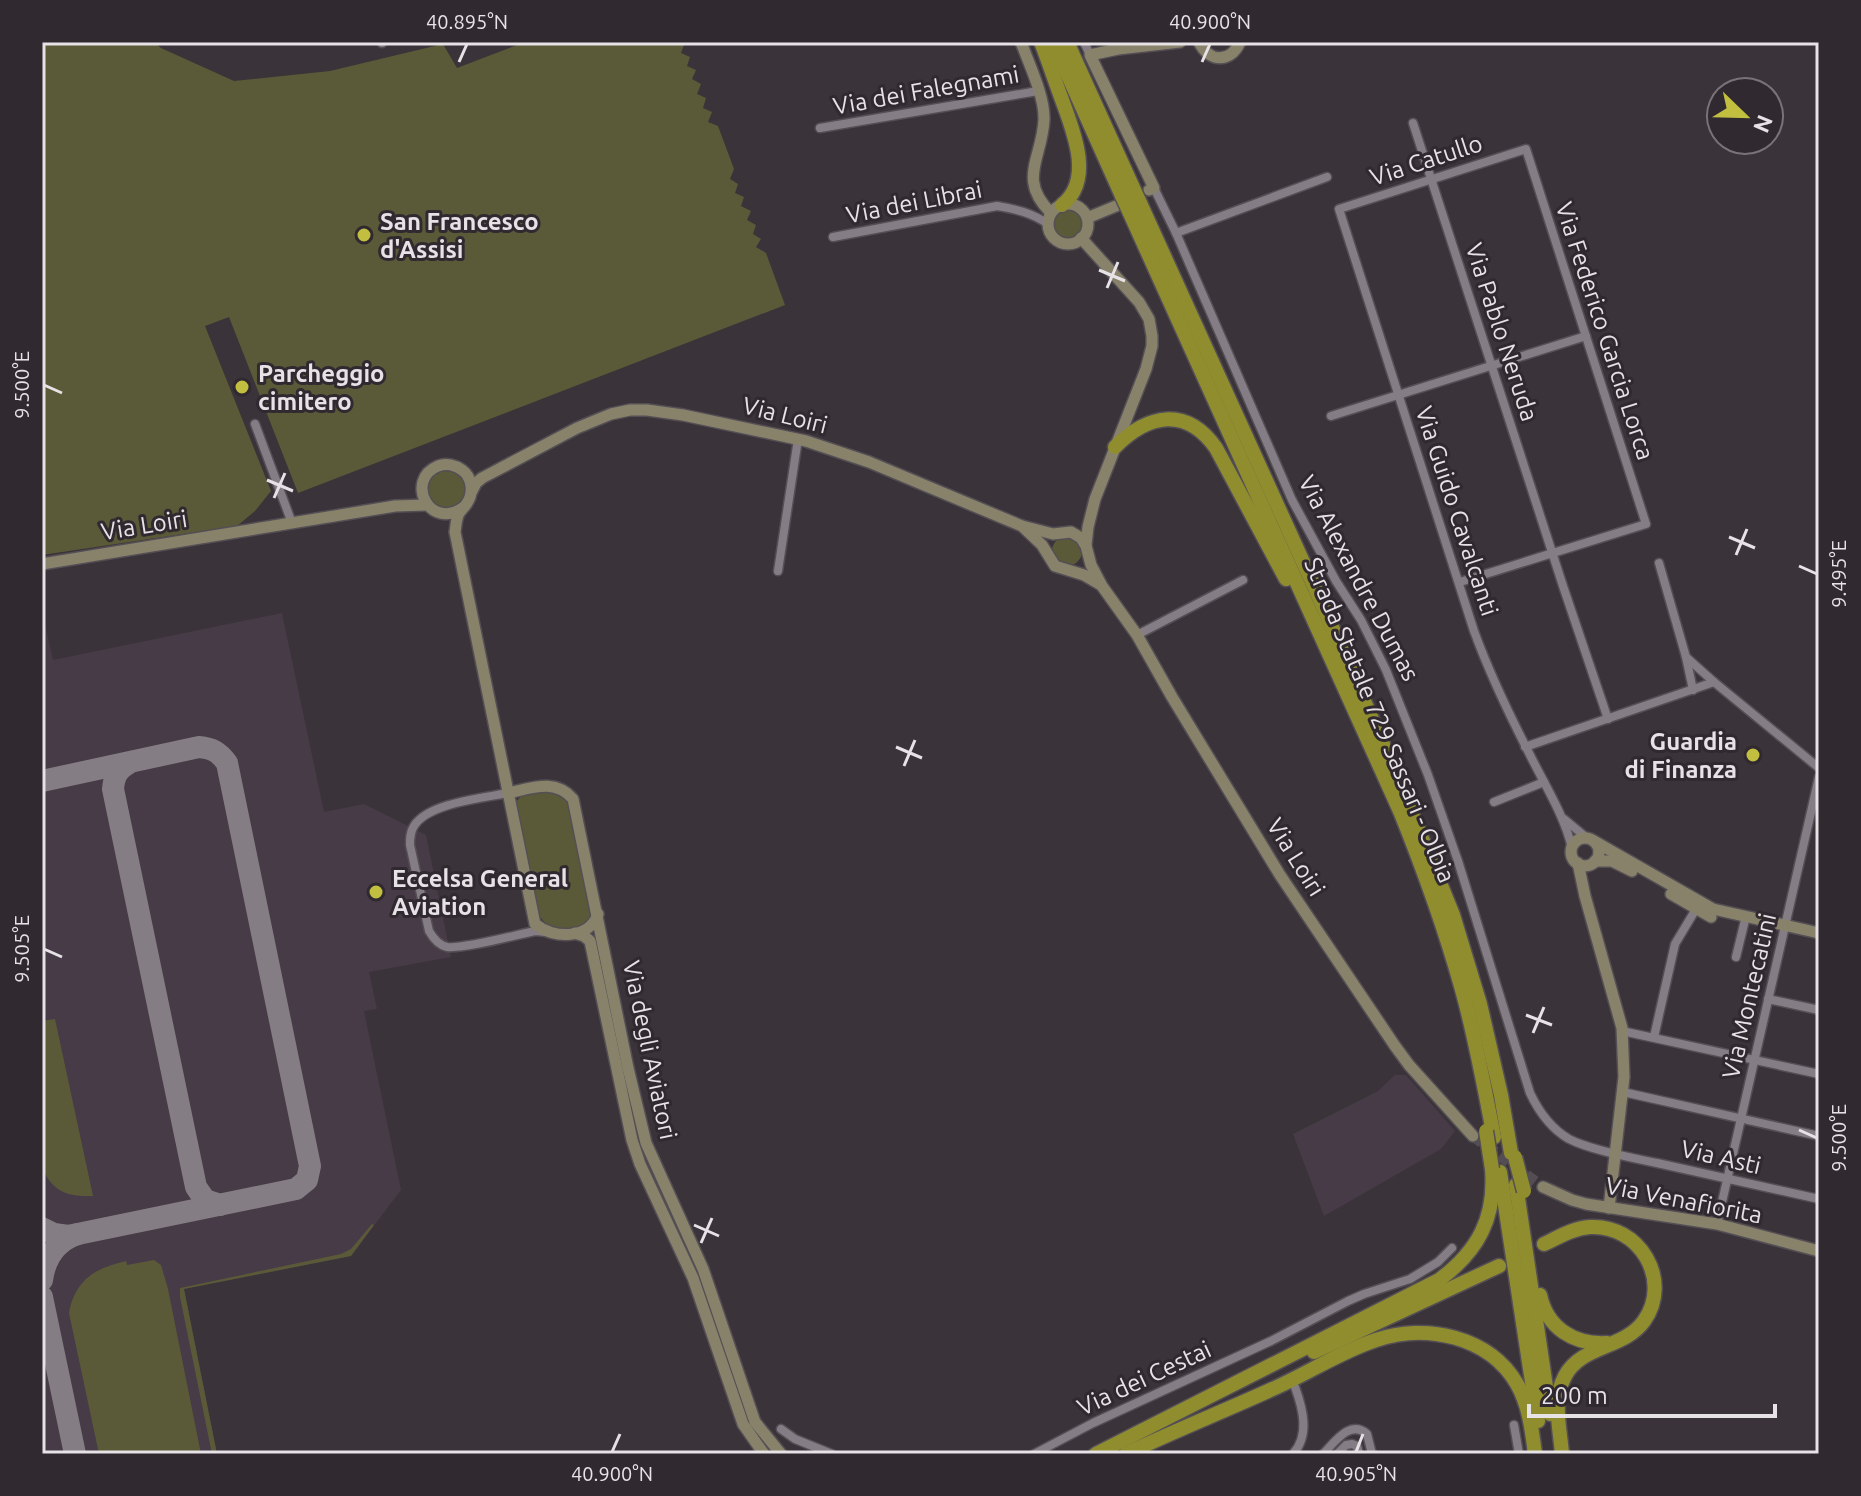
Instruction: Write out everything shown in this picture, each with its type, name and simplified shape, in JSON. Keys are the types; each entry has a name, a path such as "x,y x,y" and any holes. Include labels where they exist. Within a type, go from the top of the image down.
{"highway":[{"path":"1041,42 1079,155 1072,195 1054,214"},
{"name":"Strada Statale 729 Sassari - Olbia","path":"1053,42 1135,198 1312,581 1427,848 1465,954 1493,1061 1520,1188"},
{"name":"Strada Statale 729 Sassari - Olbia","path":"1067,42 1420,861 1456,972 1479,1057 1484,1135 1496,1170 1543,1454"},
{"path":"1115,447 1139,426 1161,420 1181,421 1209,438 1334,667"},
{"path":"1126,1454 1198,1402 1451,1272 1472,1249 1486,1223 1496,1170"},
{"path":"1520,1188 1542,1302 1548,1318 1562,1332 1578,1340 1594,1344 1619,1342"},
{"path":"1520,1188 1559,1454"},
{"path":"1544,1244 1588,1227 1622,1233 1638,1245 1652,1271 1654,1294 1648,1315 1628,1337 1580,1358 1563,1378 1558,1397 1559,1454"},
{"path":"1168,1426 1198,1417 1499,1266"},
{"path":"1096,1454 1279,1386 1374,1340 1404,1333 1429,1332 1454,1337 1475,1346 1495,1358 1512,1377 1526,1405 1535,1454"}],"street":[{"path":"1021,42 1044,119 1033,179 1034,190 1038,199 1054,214"},
{"name":"Via Alexandre Dumas","path":"1084,42 1135,198 1176,233 1292,500 1361,620 1396,693 1458,861 1503,1010 1538,1110 1570,1139 1615,1153"},
{"path":"1090,55 1179,42 1201,46 1209,55 1222,58 1233,53 1240,42"},
{"name":"Via dei Falegnami","path":"820,128 1038,91"},
{"name":"Via Pablo Neruda","path":"1413,123 1608,719"},
{"name":"Via Catullo","path":"1339,209 1526,149"},
{"name":"Via Federico Garcia Lorca","path":"1526,149 1646,524 1552,553"},
{"path":"1176,233 1327,177"},
{"path":"1087,218 1135,198"},
{"name":"Via dei Librai","path":"833,237 997,206 1036,216 1054,214"},
{"path":"1077,206 1087,218 1087,227 1081,238 1072,243 1062,243 1050,234 1054,214 1077,206"},
{"name":"Via Guido Cavalcanti","path":"1339,209 1482,652 1560,816 1572,848"},
{"path":"1068,571 1080,566 1086,555 1088,527 1095,499 1146,369 1152,346 1149,319 1139,302 1081,238"},
{"path":"1331,416 1586,336"},
{"name":"Via Loiri","path":"472,491 476,483 496,469 577,428 611,414 647,410 798,439 869,462 1022,526 1048,555"},
{"path":"255,424 292,523"},
{"path":"778,571 798,439"},
{"path":"455,532 459,514 464,507 471,497 471,483 463,470 454,465 445,464 428,472 422,489 427,505 444,514 464,507"},
{"name":"Via Loiri","path":"463,470 484,472 496,469"},
{"path":"395,506 422,489"},
{"path":"1095,499 1079,525 1050,542 1048,555 1055,566 1084,575 1102,586"},
{"name":"Via Loiri","path":"42,564 395,506 427,505"},
{"path":"444,514 455,532 535,924 550,933"},
{"path":"1022,526 1045,533 1076,534 1086,547"},
{"name":"Via Loiri","path":"1086,547 1102,586 1137,635 1280,875 1379,1024 1409,1065 1484,1135"},
{"path":"1460,582 1552,553"},
{"path":"1659,563 1693,690"},
{"path":"1137,635 1243,580"},
{"path":"1686,657 1819,768"},
{"path":"1525,747 1714,682"},
{"name":"Via Montecatini","path":"1717,1224 1819,777"},
{"path":"1494,802 1544,782"},
{"name":"Via degli Aviatori","path":"508,793 553,786 561,788 573,799 646,1143 703,1269 755,1422 781,1454"},
{"path":"508,793 449,805 428,813 420,818 410,833 410,845 433,939 449,947 535,931 575,933 590,927 598,914"},
{"name":"Via Guido Cavalcanti","path":"1560,816 1590,840"},
{"path":"1745,920 1710,916 1612,861 1587,865 1578,863 1572,857 1572,848 1579,839 1590,840 1713,909 1819,940"},
{"path":"1585,896 1586,870 1598,849 1590,840"},
{"path":"1578,863 1622,1031 1623,1092 1609,1208"},
{"path":"1654,1037 1675,944 1696,909"},
{"path":"1736,957 1745,920"},
{"path":"1784,929 1819,933"},
{"name":"Via degli Aviatori","path":"575,933 590,941 623,1105 636,1152 693,1278 743,1424 764,1454"},
{"path":"1768,999 1819,1010"},
{"path":"1622,1031 1819,1074"},
{"path":"1623,1092 1819,1136"},
{"name":"Via Asti","path":"1615,1153 1819,1199"},
{"name":"Via Venafiorita","path":"1543,1187 1572,1200 1717,1224 1819,1251"},
{"name":"Via dei Cestai","path":"1034,1454 1356,1297 1410,1279 1438,1262 1452,1248"},
{"path":"1271,1341 1280,1356"},
{"path":"1293,1454 1299,1447 1304,1430 1295,1387"},
{"path":"1514,1425 1519,1454"},
{"path":"1323,1454 1348,1430 1359,1428 1369,1438 1372,1454"},
{"path":"781,1429 795,1439 832,1454"},
{"path":"1337,1454 1346,1445 1352,1444 1357,1446 1359,1454"}],"shaded area":[{"path":"42,42 154,42 234,81 330,71 443,44 457,68 525,42 685,42 681,53 690,57 687,66 696,70 692,79 701,84 697,94 706,98 703,108 712,112 708,122 718,126 734,169 730,179 738,184 735,193 744,197 741,206 751,211 747,220 756,225 753,234 761,239 756,247 766,253 785,305 298,493 229,317 205,326 271,491 255,511 237,526 42,555"},
{"path":"1067,209 1073,210 1081,218 1081,230 1073,238 1067,239 1061,238 1053,230 1052,224 1053,218 1061,210"},
{"path":"447,470 461,475 466,489 461,503 447,508 433,503 428,489 433,475"},
{"path":"1067,536 1073,537 1081,545 1081,557 1073,565 1067,566 1061,565 1053,557 1052,551 1053,545 1061,537"},
{"path":"42,611 53,660 282,613 324,812 364,804 426,835 451,957 369,972 377,1009 364,1011 401,1190 351,1256 184,1289 217,1454 42,1454"},
{"path":"549,791 560,794 569,802 592,914 591,919 578,927 564,930 550,926 539,915 516,802 521,796"},
{"path":"55,1019 93,1196 62,1191 51,1182 42,1167 42,1021"},
{"path":"1395,1075 1406,1075 1455,1131 1441,1149 1324,1216 1293,1134 1378,1091"},
{"path":"372,1224 351,1256 184,1289 217,1454 212,1454 180,1288 341,1254 351,1249"},
{"path":"154,1260 161,1265 168,1289 201,1454 99,1454 69,1313 72,1302 81,1284 105,1267 126,1261 127,1265"}],"taxiway":[{"path":"42,781 199,747 215,751 227,763 310,1166 307,1180 296,1189 68,1236 42,1228"},
{"path":"129,763 117,773 113,789 196,1187 205,1200 220,1205"},
{"path":"42,1280 53,1251 78,1234"},
{"path":"42,1297 75,1454"}],"tunnel":[{"path":"1473,1136 1543,1187"}],"place":[{"name":"San Francesco d'Assisi","path":"364,235"},
{"name":"Parcheggio cimitero","path":"242,387"},
{"name":"Guardia di Finanza","path":"1753,755"},
{"name":"Eccelsa General Aviation","path":"376,892"}]}
